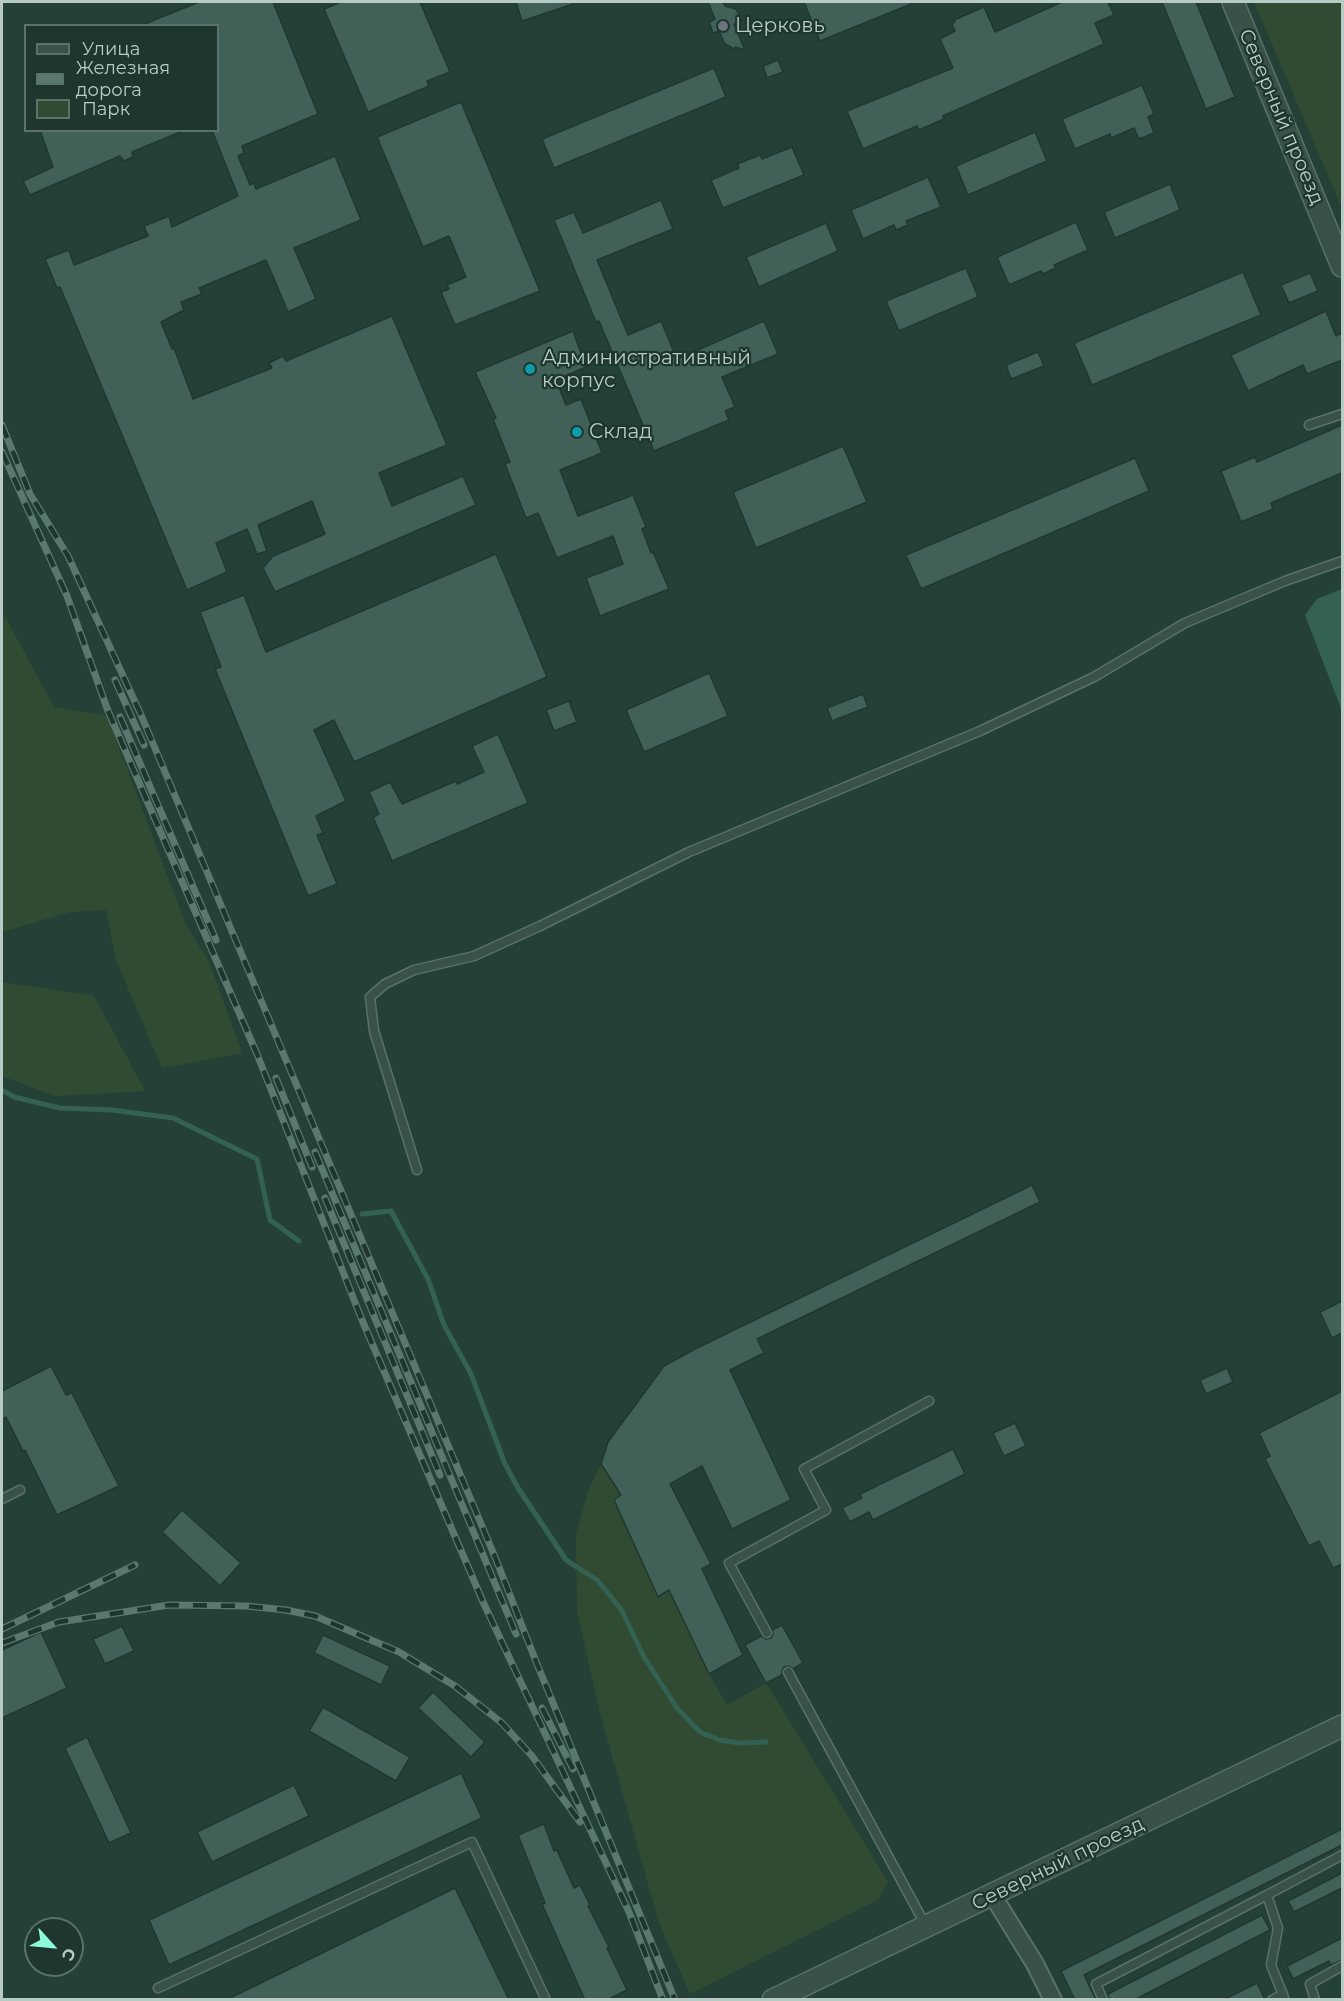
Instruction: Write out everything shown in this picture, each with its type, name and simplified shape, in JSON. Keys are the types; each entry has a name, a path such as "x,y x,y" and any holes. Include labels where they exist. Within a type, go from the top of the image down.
{"street":[{"name":"Северный проезд","path":"1233,2 1342,266"},
{"name":"Северный проезд","path":"773,2000 1342,1726"},
{"path":"993,1896 1035,1964 1053,2000"}],"lane":[{"path":"1309,425 1342,414"},
{"path":"417,1170 374,1031 370,997 385,984 414,970 474,956 689,852 980,731 1094,676 1185,623 1285,581 1342,561"},
{"path":"767,1633 729,1563 826,1510 804,1470 929,1401"},
{"path":"2,1498 20,1490"},
{"path":"788,1672 927,1926"},
{"path":"158,1988 472,1842 546,2000"},
{"path":"1103,2000 1096,1984 1342,1855"},
{"path":"1267,1895 1278,1928 1271,1965 1284,1997 1272,2000"},
{"path":"1315,2000 1310,1984 1342,1966"}],"green space":[{"path":"1254,2 1342,3 1342,208"},
{"path":"2,611 54,707 107,716 186,925 209,962 242,1053 162,1068 116,960 106,910 70,912 2,932"},
{"path":"2,982 94,996 145,1091 55,1096 2,1076"},
{"path":"601,1464 621,1495 614,1500 658,1597 669,1590 709,1674 727,1705 766,1683 888,1882 879,1899 690,1994 659,1923 600,1713 577,1611 576,1534 590,1486"}],"shaded area":[{"path":"1342,589 1342,711 1305,615 1317,599"}],"building":[{"path":"199,2 273,2 318,114 242,146 244,153 238,156 250,185 254,183 256,189 335,156 361,220 294,248 316,299 288,312 266,260 199,288 202,294 181,302 184,310 161,322 172,349 174,348 193,399 272,368 269,363 283,356 286,361 392,316 447,445 379,473 392,506 463,476 476,505 275,592 263,568 273,556 325,534 312,501 258,525 267,551 257,554 247,529 216,543 227,572 187,590 60,287 57,288 45,259 69,250 74,265 148,236 144,226 169,216 172,227 238,196 213,132 219,132 219,24 144,24"},
{"path":"341,2 420,2 450,72 427,81 429,86 368,112 324,9"},
{"path":"516,2 573,2 573,4 522,21"},
{"name":"Церковь","path":"708,2 723,2 725,6 736,9 742,21 734,24 745,50 735,47 734,49 725,44 719,31 713,33 709,22 715,19"},
{"path":"804,2 916,2 820,41"},
{"path":"1062,2 1108,2 1114,15 1095,23 1104,44 943,116 944,119 919,130 917,126 863,149 847,111 953,68 940,39 955,31 952,24 954,20 984,7 995,32"},
{"path":"1162,2 1196,2 1235,97 1206,109"},
{"path":"778,60 783,72 767,78 763,66"},
{"path":"714,68 726,97 554,168 542,139"},
{"path":"1142,85 1154,114 1148,117 1154,133 1139,139 1134,128 1111,138 1110,134 1075,149 1062,119"},
{"path":"461,102 540,291 455,325 441,292 449,289 447,285 466,277 449,236 423,247 377,137"},
{"path":"41,132 181,132 132,152 133,157 124,161 120,156 30,195 23,181 53,167"},
{"path":"1035,132 1047,161 968,195 956,166"},
{"path":"792,147 804,175 723,208 711,180 739,168 737,164 760,155 762,159"},
{"path":"928,177 941,207 906,221 908,225 896,230 894,225 863,239 851,210"},
{"path":"1170,184 1180,210 1115,238 1104,212"},
{"path":"661,200 673,229 597,260 628,335 661,321 677,359 764,321 778,354 722,377 735,407 725,411 729,420 654,451 599,321 596,322 554,220 574,212 583,233"},
{"path":"1076,222 1088,250 1054,265 1056,268 1043,274 1041,271 1009,285 997,257"},
{"path":"826,223 838,251 759,287 746,257"},
{"path":"966,268 978,297 899,331 886,301"},
{"path":"1243,272 1261,315 1092,385 1074,343"},
{"path":"1310,273 1318,291 1289,303 1281,285"},
{"path":"1326,311 1336,336 1342,333 1342,360 1307,374 1303,365 1248,391 1231,355"},
{"path":"573,331 586,367 556,380 566,405 581,399 602,453 560,470 578,516 633,495 646,527 642,529 651,553 653,552 669,589 600,616 586,578 623,564 613,536 557,558 538,513 526,518 505,464 510,462 493,419 496,418 475,372"},
{"path":"1038,352 1044,366 1011,379 1006,365"},
{"path":"1342,425 1342,473 1271,503 1273,509 1241,522 1221,471 1255,457 1257,462"},
{"path":"843,446 867,502 756,548 733,492"},
{"path":"1135,458 1149,491 921,589 906,555"},
{"path":"496,554 547,677 354,762 334,720 314,730 346,801 316,816 323,833 317,835 337,884 308,896 215,669 221,667 200,612 244,595 266,652"},
{"path":"709,673 728,716 644,752 626,710"},
{"path":"863,694 868,707 832,721 827,708"},
{"path":"569,701 577,722 554,731 546,710"},
{"path":"498,734 528,803 392,861 373,817 379,814 369,792 390,782 402,804 484,772 472,746"},
{"path":"1032,1185 1040,1202 757,1339 764,1353 730,1370 791,1500 732,1529 702,1466 670,1484 711,1564 702,1569 743,1655 709,1674 669,1590 658,1597 614,1500 621,1495 601,1464 608,1442 664,1366"},
{"path":"1342,1301 1342,1333 1332,1338 1320,1312"},
{"path":"51,1366 66,1395 72,1393 119,1486 57,1515 25,1450 23,1451 6,1417 2,1419 2,1391"},
{"path":"1227,1368 1233,1382 1206,1394 1200,1380"},
{"path":"1342,1391 1342,1564 1333,1568 1319,1541 1309,1546 1265,1459 1270,1456 1259,1433"},
{"path":"1015,1423 1026,1446 1004,1456 993,1433"},
{"path":"953,1449 965,1474 873,1520 869,1512 850,1522 842,1508 862,1498 860,1494"},
{"path":"182,1510 241,1563 220,1586 162,1532"},
{"path":"782,1625 803,1663 793,1669 789,1666 784,1667 782,1675 766,1683 745,1645 761,1636 766,1639 771,1638 772,1630"},
{"path":"122,1626 134,1651 105,1664 93,1639"},
{"path":"41,1632 67,1688 2,1718 2,1650"},
{"path":"323,1635 390,1666 381,1685 314,1653"},
{"path":"433,1692 485,1742 471,1757 418,1708"},
{"path":"323,1707 410,1757 396,1781 309,1731"},
{"path":"87,1737 131,1833 109,1843 65,1748"},
{"path":"461,1773 482,1818 169,1965 149,1920"},
{"path":"294,1785 309,1816 212,1862 197,1832"},
{"path":"544,1824 554,1851 557,1850 574,1888 580,1885 590,1905 588,1906 627,1990 607,2000 585,2000 542,1904 545,1903 518,1835"},
{"path":"1342,1829 1342,1845 1084,1975 1096,2000 1075,2000 1061,1971"},
{"path":"1342,1873 1342,1888 1294,1912 1288,1901"},
{"path":"455,1888 509,2000 226,2000"},
{"path":"1262,1915 1270,1930 1134,2000 1109,2000 1108,1994"},
{"path":"1342,1938 1342,1960 1331,1965 1329,1961 1293,1979 1287,1966"},
{"path":"1257,1983 1265,2000 1223,2000"}],"waterway":[{"path":"2,1090 14,1097 60,1108 112,1110 173,1118 257,1159 270,1220 299,1241"},
{"path":"362,1214 391,1211 428,1279 444,1325 471,1374 505,1464 518,1488 566,1560 597,1580 621,1609 644,1657 677,1708 700,1732 719,1740 741,1743 766,1742"}],"railway":[{"path":"2,425 30,494 68,556 141,715 495,1557 675,2000"},
{"path":"2,452 67,596 108,711 257,1054 362,1320 484,1604 629,1912 663,2000"},
{"path":"115,680 144,745"},
{"path":"120,717 216,940"},
{"path":"276,1078 312,1167"},
{"path":"315,1152 516,1634"},
{"path":"325,1198 440,1475"},
{"path":"2,1629 135,1565"},
{"path":"2,1643 59,1622 169,1605 246,1606 315,1616 399,1652 455,1686 502,1723 532,1756 580,1822"},
{"path":"542,1708 573,1769"}],"place":[{"name":"Церковь","path":"723,26"},
{"name":"Административный корпус","path":"530,369"},
{"name":"Склад","path":"577,432"}]}
